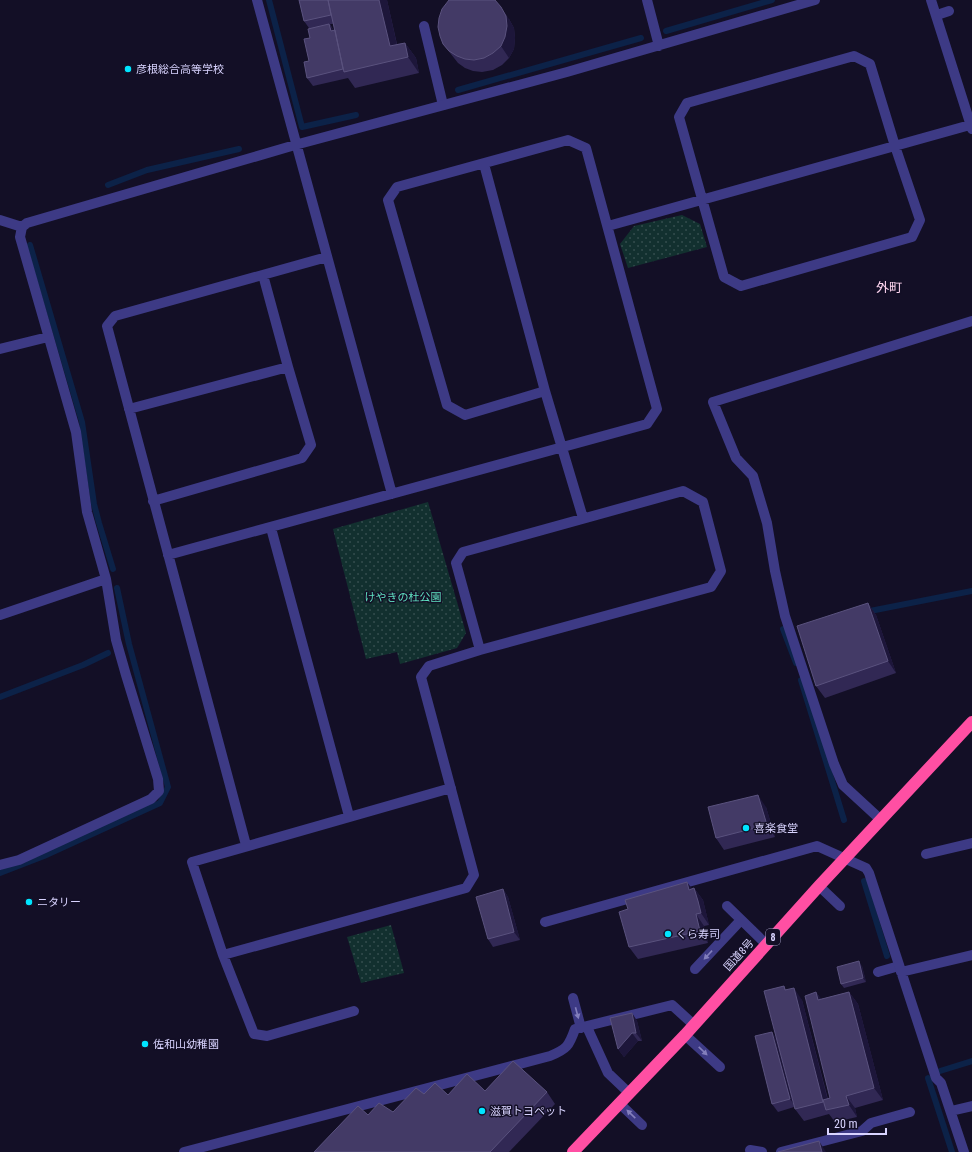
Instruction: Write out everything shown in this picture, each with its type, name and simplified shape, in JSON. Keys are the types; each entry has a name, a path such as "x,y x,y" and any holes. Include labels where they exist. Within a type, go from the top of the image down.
{"highway":[{"name":"国道8号","path":"573,1152 694,1025 819,886 971,724"}],"street":[{"path":"257,0 295,145 392,494"},
{"path":"647,0 659,46"},
{"path":"0,865 19,860 151,799 159,791 158,779 116,640 106,579 87,512 76,432 20,237 22,227 27,223 295,145 567,72 815,0"},
{"path":"608,226 895,146 971,127 931,0"},
{"path":"936,15 949,11"},
{"path":"424,26 443,105"},
{"path":"854,56 870,64 895,146 920,220 912,237 741,286 724,277 679,117 687,103 854,56"},
{"path":"168,556 647,424 657,409 608,226 586,148 568,140 397,187 388,200 447,405 465,414 545,390"},
{"path":"484,164 545,390 583,518"},
{"path":"0,220 22,227"},
{"path":"246,845 106,326 115,316 327,257"},
{"path":"154,501 302,458 311,445 288,367 264,275"},
{"path":"881,820 843,784 834,764 786,616 775,571 768,523 754,476 736,458 713,402 972,321"},
{"path":"0,349 48,337"},
{"path":"129,409 288,367"},
{"path":"224,955 466,888 474,875 421,677 429,666 480,650 712,587 722,572 703,502 683,491 463,552 456,563 480,650"},
{"path":"272,528 349,816"},
{"path":"0,615 106,579"},
{"path":"354,1011 267,1036 254,1034 224,955 192,862 246,845 451,788"},
{"path":"926,854 972,843"},
{"path":"545,922 817,846 866,868 869,873 936,1078 941,1083 964,1152"},
{"path":"819,886 840,906"},
{"path":"727,906 767,945"},
{"path":"695,970 741,920"},
{"path":"878,972 972,955"},
{"path":"573,998 584,1028 608,1073 629,1093"},
{"path":"184,1152 550,1056 563,1050 571,1040 574,1029 584,1028 672,1005 694,1025"},
{"path":"685,1034 720,1067"},
{"path":"619,1103 642,1125"},
{"path":"951,1111 972,1106"},
{"path":"781,1152 862,1131 872,1123 910,1112"},
{"path":"750,1150 762,1152"}],"green space":[{"path":"682,215 700,224 707,247 628,268 620,244 634,226"},
{"name":"けやきの杜公園","path":"428,502 466,633 457,648 400,664 397,652 366,659 333,529"},
{"path":"391,925 404,973 361,983 347,937"}],"building":[{"path":"299,0 328,0 331,15 304,21"},
{"path":"328,0 379,0 390,46 405,43 408,57 344,72"},
{"path":"449,0 495,0 506,16 507,26 505,37 501,46 484,58 474,60 465,59 449,51 443,44 438,27 442,9"},
{"path":"329,24 331,31 335,30 343,69 307,78 304,62 309,61 304,39 310,38 308,29"},
{"path":"868,603 888,661 816,686 797,626"},
{"path":"758,795 767,825 716,838 708,807"},
{"name":"くら寿司","path":"687,882 689,890 694,888 698,901 701,913 696,914 700,931 629,947 619,912 628,909 625,900"},
{"path":"503,889 514,932 488,939 476,897"},
{"path":"859,961 863,978 841,984 837,967"},
{"path":"784,986 785,990 794,988 823,1102 795,1109 764,991"},
{"path":"816,992 818,1000 849,992 874,1088 846,1096 849,1105 826,1110 823,1100 830,1098 805,996"},
{"path":"632,1013 636,1033 632,1033 618,1049 610,1018"},
{"path":"772,1032 790,1099 772,1104 755,1036"},
{"name":"滋賀トヨペット","path":"513,1061 547,1092 490,1152 314,1152 358,1106 368,1115 379,1103 393,1112 416,1088 424,1094 435,1083 448,1095 467,1074 485,1091"},
{"path":"819,1141 822,1152 778,1152"}],"waterway":[{"path":"269,0 302,127 356,115"},
{"path":"666,31 772,0"},
{"path":"458,90 641,38"},
{"path":"108,185 147,170 239,149"},
{"path":"30,245 82,422 94,504 113,569"},
{"path":"0,873 44,856 160,803 168,787 129,644 117,588"},
{"path":"865,612 972,591"},
{"path":"783,629 796,663"},
{"path":"0,697 83,665 108,653"},
{"path":"801,680 844,820"},
{"path":"864,881 887,956"},
{"path":"940,1071 972,1061"},
{"path":"928,1078 952,1152"}],"place":[{"name":"彦根総合高等学校","path":"128,69"},
{"name":"喜楽食堂","path":"746,828"},
{"name":"ニタリー","path":"29,902"},
{"name":"くら寿司","path":"668,934"},
{"name":"佐和山幼稚園","path":"145,1044"},
{"name":"滋賀トヨペット","path":"482,1111"}],"district":[{"name":"外町","path":"889,287"}]}
